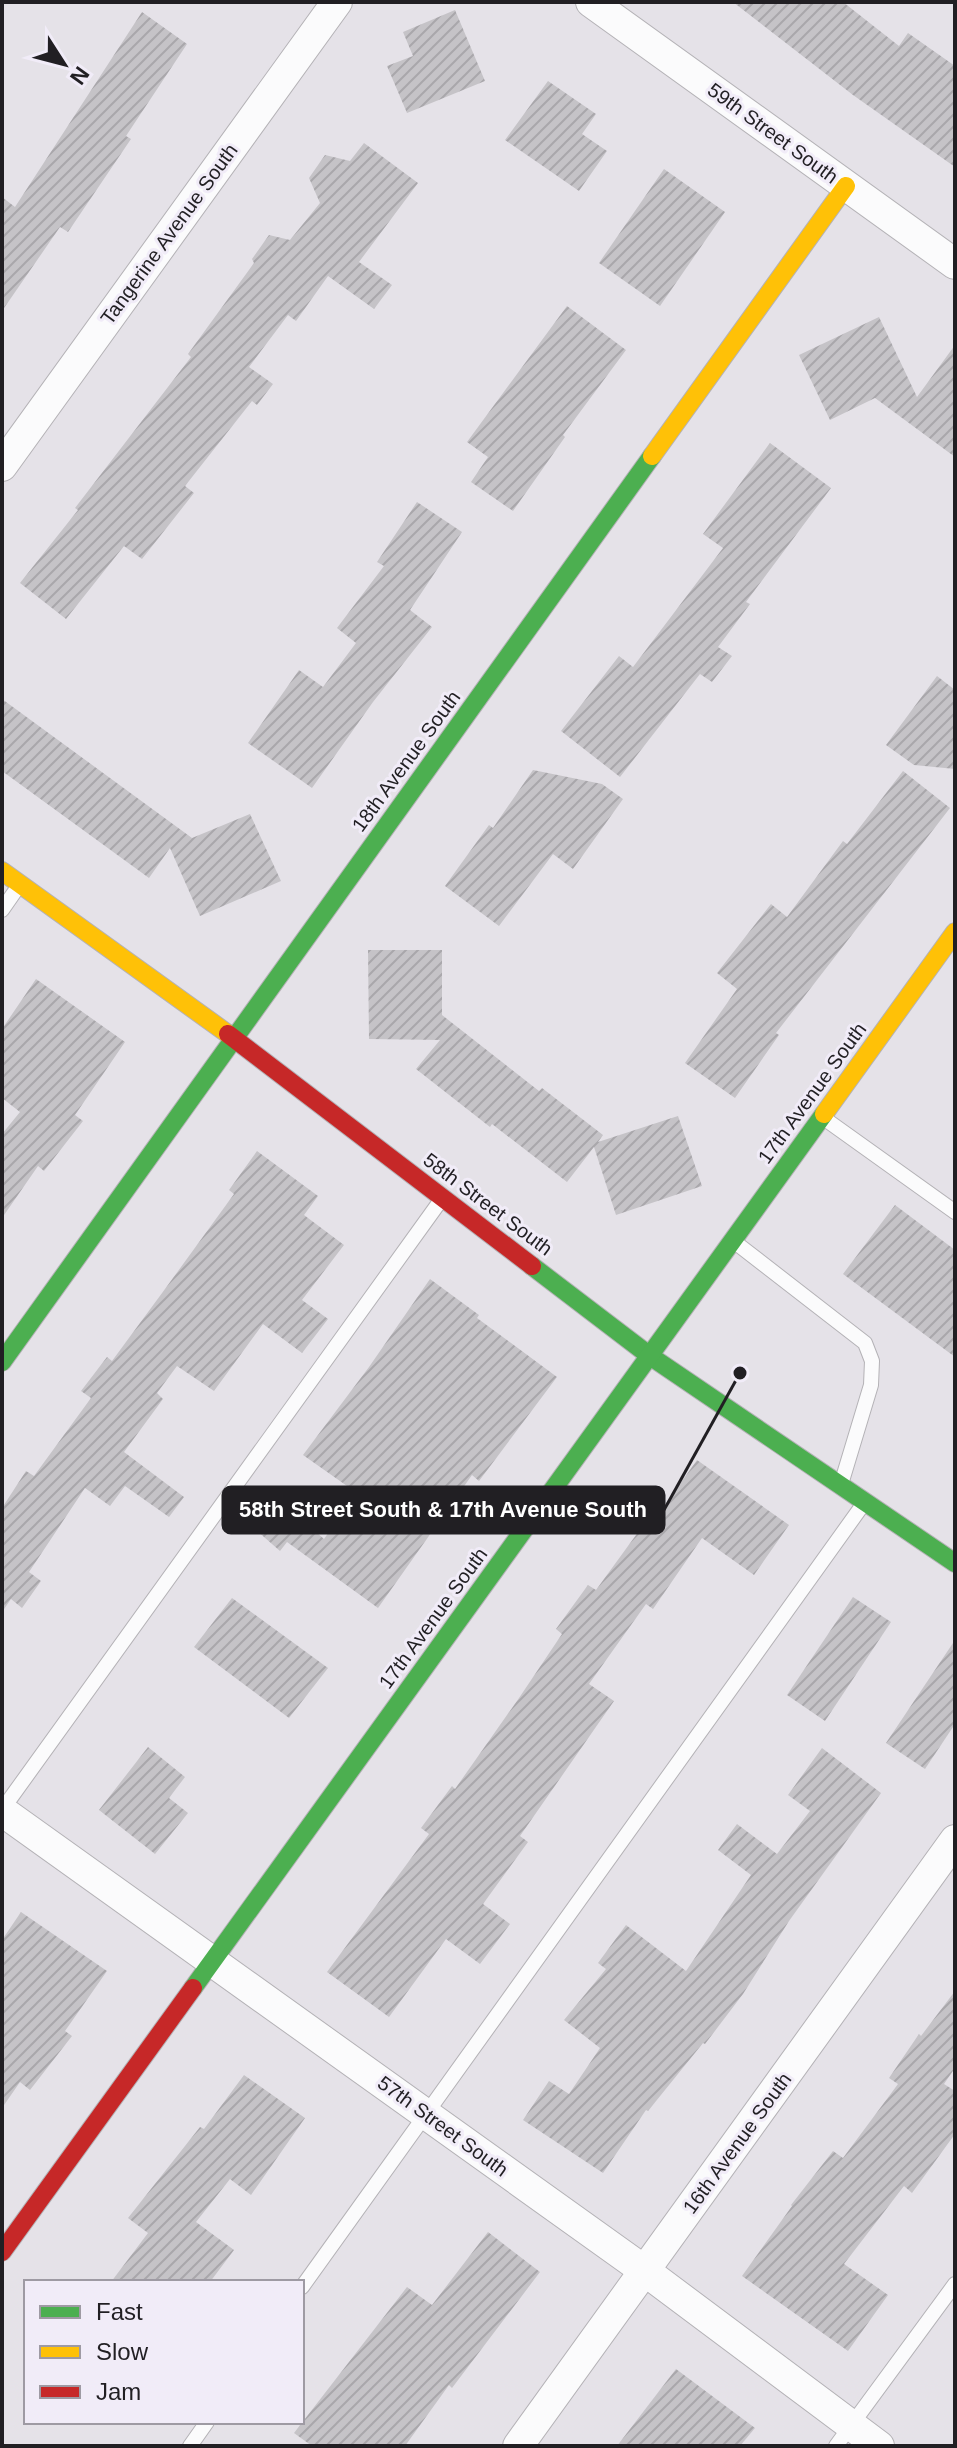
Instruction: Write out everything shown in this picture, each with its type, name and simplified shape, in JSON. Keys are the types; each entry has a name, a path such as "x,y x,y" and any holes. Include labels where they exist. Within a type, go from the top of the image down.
{"street":[{"name":"Tangerine Avenue South","path":"2,466 337,2"},
{"name":"59th Street South","path":"591,2 955,264"},
{"name":"18th Avenue South","path":"2,1362 846,186"},
{"name":"58th Street South","path":"2,871 234,1038 650,1356 955,1563"},
{"name":"17th Avenue South","path":"2,2252 955,932"},
{"name":"57th Street South","path":"2,1810 645,2271 843,2435 879,2446"},
{"name":"16th Avenue South","path":"518,2446 955,1840"}],"lane":[{"path":"2,910 20,884"},
{"path":"822,1117 955,1212"},
{"path":"2,1810 442,1197"},
{"path":"733,1241 865,1343 872,1361 871,1385 841,1486"},
{"path":"304,2284 865,1502"},
{"path":"843,2435 955,2284"},
{"path":"190,2446 206,2424"}],"building":[{"path":"733,2 843,2 899,46 908,33 955,66 955,167 853,95"},
{"path":"455,10 485,81 407,113 387,66 413,56 403,32"},
{"path":"142,12 187,44 126,136 131,139 68,232 60,227 2,311 2,197 15,207"},
{"path":"548,81 596,114 582,134 607,151 579,191 505,140"},
{"path":"364,143 418,183 359,262 392,285 374,309 328,276 296,321 288,315 249,367 273,384 257,405 252,401 185,486 194,493 142,559 124,546 66,619 20,583 191,357 188,354 254,263 252,259 269,235 290,240 320,203 309,178 325,155 350,161"},
{"path":"664,169 725,212 660,306 599,263"},
{"path":"567,306 626,350 563,435 565,437 513,511 471,482 488,457 467,442"},
{"path":"879,317 917,397 955,345 955,457 875,398 830,420 799,355"},
{"path":"770,443 831,488 746,602 750,604 718,647 732,656 712,682 700,674 620,777 561,731 619,656 633,667 723,548 703,534"},
{"path":"417,502 462,532 410,610 432,627 373,702 312,788 248,743 299,670 323,687 356,643 337,628 384,566 377,562"},
{"path":"937,676 955,690 955,769 914,765 886,745"},
{"path":"2,699 192,838 250,814 281,881 200,916 170,848 149,878 2,771"},
{"path":"533,770 602,784 623,799 573,869 553,854 499,926 445,886 489,825 493,828"},
{"path":"903,771 950,808 776,1033 779,1035 735,1098 685,1063 737,989 717,973 771,904 787,917 843,841 847,844"},
{"path":"368,950 442,950 442,1015 539,1091 542,1088 603,1135 598,1142 678,1116 702,1186 616,1215 594,1147 567,1182 416,1069 440,1040 369,1039"},
{"path":"36,979 125,1042 75,1115 83,1121 44,1171 38,1166 2,1218 2,1134 20,1112 2,1098 2,1029"},
{"path":"257,1151 318,1196 304,1215 344,1245 302,1300 328,1319 302,1353 263,1324 214,1391 177,1366 157,1393 163,1399 124,1452 184,1497 169,1517 125,1486 110,1506 85,1488 29,1572 41,1581 22,1608 11,1599 2,1612 2,1508 26,1471 34,1476 91,1398 81,1391 107,1357 112,1361 165,1289 234,1194 229,1190"},
{"path":"895,1205 955,1250 955,1357 843,1274"},
{"path":"430,1279 557,1377 479,1481 472,1475 378,1608 287,1542 280,1551 249,1524 274,1495 324,1539 357,1493 303,1455"},
{"path":"697,1460 789,1525 754,1575 702,1538 653,1609 646,1604 589,1684 614,1701 520,1836 528,1842 483,1904 510,1924 480,1964 446,1939 389,2017 327,1972 429,1834 421,1828 452,1786 455,1789 519,1698 562,1634 556,1629 588,1585 596,1590 644,1524 649,1527"},
{"path":"853,1597 891,1622 825,1721 787,1695"},
{"path":"232,1598 328,1668 289,1718 194,1647"},
{"path":"955,1640 955,1724 925,1769 886,1743"},
{"path":"148,1747 185,1777 169,1798 188,1813 155,1854 99,1810"},
{"path":"822,1748 881,1793 789,1921 743,1994 705,2044 646,2110 603,2173 523,2120 549,2081 569,2094 600,2048 564,2020 606,1969 598,1963 626,1925 686,1971 751,1875 718,1850 737,1824 777,1854 810,1811 788,1795"},
{"path":"21,1912 107,1971 65,2031 72,2036 30,2090 20,2082 2,2108 2,1940"},
{"path":"955,1991 955,2068 944,2084 955,2091 955,2134 912,2193 904,2186 844,2264 888,2295 848,2351 742,2276 833,2151 843,2158 898,2084 889,2078 919,2034 921,2036"},
{"path":"244,2075 305,2118 251,2195 230,2179 196,2222 234,2250 212,2280 113,2280 148,2233 128,2218 200,2127 204,2129"},
{"path":"488,2232 540,2272 452,2388 449,2385 405,2446 312,2446 294,2433 407,2287 432,2305"},
{"path":"676,2369 755,2428 740,2446 617,2446"}],"traffic: fast":[{"path":"2,1362 652,456"},
{"path":"193,1988 824,1114"},
{"path":"532,1266 650,1356 955,1563"}],"traffic: slow":[{"path":"652,456 846,186"},
{"path":"2,871 228,1034"},
{"path":"824,1114 955,932"}],"traffic: jam":[{"path":"228,1034 532,1266"},
{"path":"2,2252 193,1988"}],"place":[{"name":"58th Street South & 17th Avenue South","path":"740,1373"}]}
